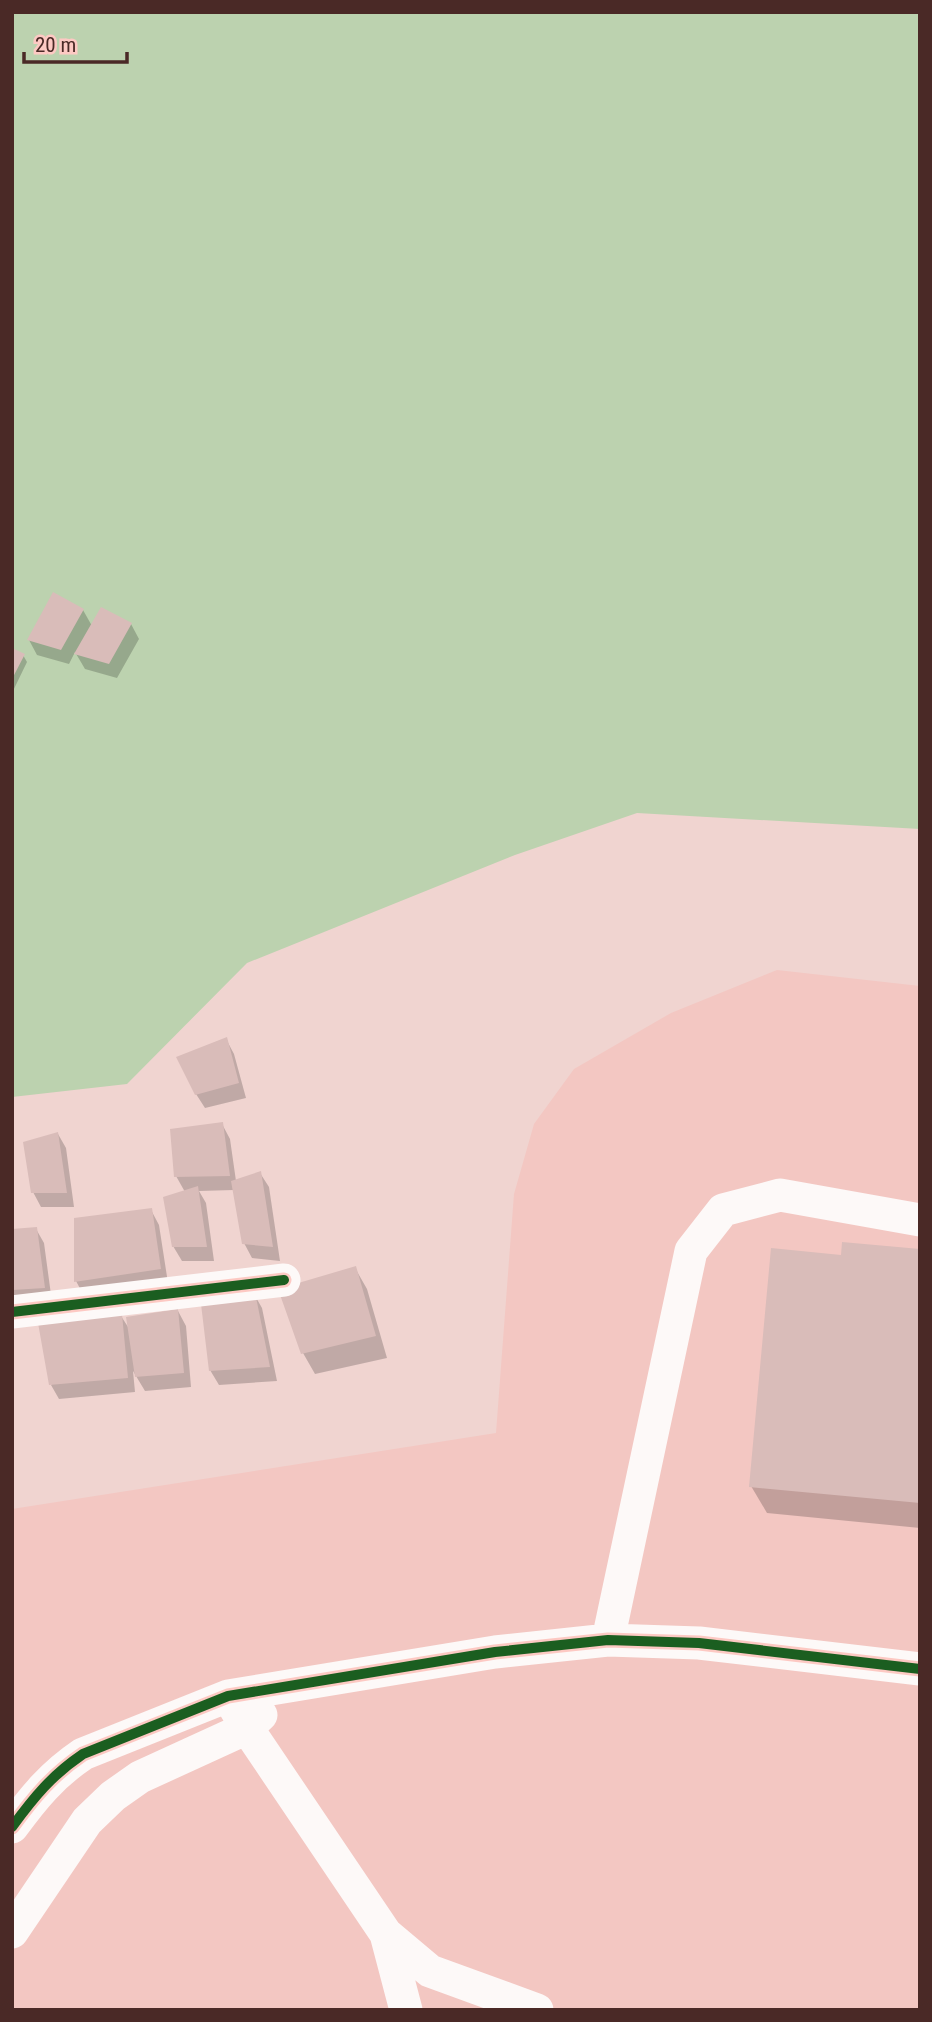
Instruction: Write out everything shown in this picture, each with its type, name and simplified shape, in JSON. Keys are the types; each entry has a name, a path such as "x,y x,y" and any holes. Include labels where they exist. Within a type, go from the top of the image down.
{"street":[{"path":"608,1640 691,1251 723,1210 780,1195 920,1220"},
{"path":"12,1312 284,1280"},
{"path":"12,1827 43,1786 63,1767 83,1754 228,1696 495,1652 608,1640 699,1643 920,1669"},
{"path":"12,1932 88,1821 113,1796 140,1777 247,1728 291,1687"},
{"path":"228,1696 386,1934 430,1971 537,2010"},
{"path":"386,1934 405,2010"}],"shaded area":[{"path":"777,970 920,986 920,2010 12,2010 12,1509 496,1433 514,1194 534,1124 574,1069 671,1013"}],"green space":[{"path":"12,12 920,12 920,829 637,813 515,855 247,963 127,1084 12,1097"}],"building":[{"path":"53,592 84,609 61,650 27,640"},
{"path":"101,607 132,623 109,664 74,654"},
{"path":"12,648 25,654 12,679"},
{"path":"227,1037 239,1083 195,1095 176,1057"},
{"path":"223,1122 230,1176 174,1177 170,1129"},
{"path":"58,1132 67,1193 31,1193 23,1142"},
{"path":"261,1171 273,1247 242,1244 231,1181"},
{"path":"198,1186 207,1247 172,1247 163,1197"},
{"path":"152,1208 161,1269 74,1282 74,1218"},
{"path":"37,1227 45,1288 12,1290 12,1229"},
{"path":"842,1242 920,1249 920,1503 749,1487 771,1248 841,1255"},
{"path":"356,1266 376,1336 301,1354 278,1289"},
{"path":"255,1292 270,1367 209,1371 201,1304"},
{"path":"178,1309 184,1373 135,1377 126,1317"},
{"path":"122,1314 128,1378 49,1385 38,1323"}],"cycle path":[{"path":"12,1312 284,1280"},
{"path":"12,1827 44,1787 83,1754 228,1696 495,1652 608,1640 699,1643 920,1669"}]}
